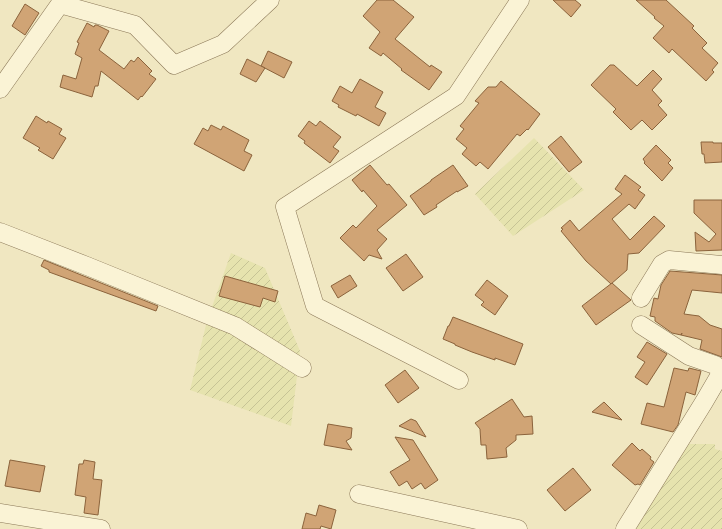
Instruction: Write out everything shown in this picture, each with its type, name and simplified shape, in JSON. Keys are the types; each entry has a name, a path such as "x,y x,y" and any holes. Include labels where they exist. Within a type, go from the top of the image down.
{"street":[{"path":"0,89 60,4 135,25 174,65 223,44 270,0"},
{"path":"459,380 315,306 284,207 456,96 520,0"},
{"path":"0,232 235,326 302,368"},
{"path":"641,298 662,264 669,260 722,265"},
{"path":"625,529 704,402 720,372 716,365 689,356 641,325"},
{"path":"359,494 518,529"},
{"path":"0,513 101,529"}],"shaded area":[{"path":"534,138 584,190 513,236 475,194"},
{"path":"231,253 265,268 300,351 291,426 190,390 207,321"},
{"path":"683,444 715,444 715,449 722,451 722,529 630,529"}],"building":[{"path":"377,0 393,0 414,17 395,39 430,67 431,65 442,72 429,90 401,70 402,69 383,53 381,56 369,48 380,32 363,16"},
{"path":"553,0 575,0 581,5 571,17"},
{"path":"636,0 666,0 694,26 692,28 707,43 702,48 718,63 712,70 714,72 706,81 672,49 669,53 653,38 664,26"},
{"path":"25,4 39,13 25,35 12,26"},
{"path":"87,23 94,27 97,25 109,31 99,50 124,69 131,60 134,62 138,57 152,71 149,74 156,79 138,100 101,71 98,86 95,86 92,97 60,87 63,75 76,79 82,58 75,54 79,43 77,42"},
{"path":"268,51 292,62 284,78 261,66"},
{"path":"247,59 265,68 256,82 240,74"},
{"path":"610,65 614,65 637,86 653,70 662,79 652,90 662,101 658,105 667,115 652,130 642,120 631,130 613,112 616,109 591,85"},
{"path":"360,79 383,92 375,107 386,113 379,126 357,114 356,116 338,107 339,105 332,101 340,86 352,93"},
{"path":"501,81 540,114 528,130 527,129 520,136 517,134 488,169 480,162 476,166 462,154 467,148 456,139 464,129 460,126 479,103 475,101 488,87 496,87"},
{"path":"36,116 47,123 48,121 62,129 59,134 66,138 53,159 38,150 40,148 23,138"},
{"path":"309,121 316,126 320,121 341,137 333,147 339,151 330,163 304,143 305,141 298,136"},
{"path":"211,125 221,130 223,126 249,140 244,151 252,155 244,171 194,144 203,128 208,131"},
{"path":"561,136 582,162 569,172 548,147"},
{"path":"701,142 722,143 722,162 705,163 704,154 702,154"},
{"path":"656,145 671,160 668,163 673,168 662,181 644,163 645,162 643,159"},
{"path":"370,165 407,205 377,230 387,239 377,250 382,259 369,255 364,261 340,238 353,225 356,228 377,206 352,180"},
{"path":"453,165 468,186 457,191 424,215 410,196"},
{"path":"625,175 641,187 638,190 645,195 635,209 629,204 612,219 630,240 654,216 665,226 639,253 628,254 627,270 611,284 586,261 561,231 563,229 561,228 570,220 579,231 622,194 615,189"},
{"path":"694,200 722,200 722,250 696,251 695,232 709,242 716,234 694,213"},
{"path":"406,254 423,277 403,291 386,268"},
{"path":"44,260 158,306 156,311 49,272 49,270 41,266"},
{"path":"670,271 722,275 722,293 692,290 684,314 699,316 710,325 722,329 722,357 700,349 702,340 672,333 655,321 655,317 650,316 654,298 658,299 661,285"},
{"path":"350,275 357,286 338,298 331,286"},
{"path":"225,276 278,291 275,302 263,298 260,307 219,296"},
{"path":"487,280 508,296 495,315 481,305 484,302 475,295"},
{"path":"612,283 631,300 596,325 582,306"},
{"path":"453,317 523,344 515,365 472,352 443,339"},
{"path":"647,342 667,354 647,385 635,377 645,362 637,357"},
{"path":"674,368 688,371 689,368 701,371 695,395 686,392 678,425 673,432 641,424 647,403 664,407"},
{"path":"405,370 419,388 398,403 385,385"},
{"path":"512,399 524,417 532,416 533,434 516,435 516,440 506,448 507,457 487,459 486,445 481,445 480,429 475,423"},
{"path":"604,402 622,420 592,412"},
{"path":"411,419 416,421 426,437 399,426"},
{"path":"328,424 352,428 351,438 346,441 352,450 324,445"},
{"path":"395,437 413,440 438,480 425,489 421,483 412,489 407,481 399,486 390,472 410,460"},
{"path":"632,443 640,451 642,449 654,462 640,485 635,485 612,465"},
{"path":"10,460 45,466 40,492 5,486"},
{"path":"84,460 95,462 93,479 102,480 98,515 84,513 86,497 75,495 79,464 83,464"},
{"path":"573,468 591,490 565,511 547,490"},
{"path":"319,505 336,510 331,529 321,526 320,529 302,529 306,513 316,516"}]}
